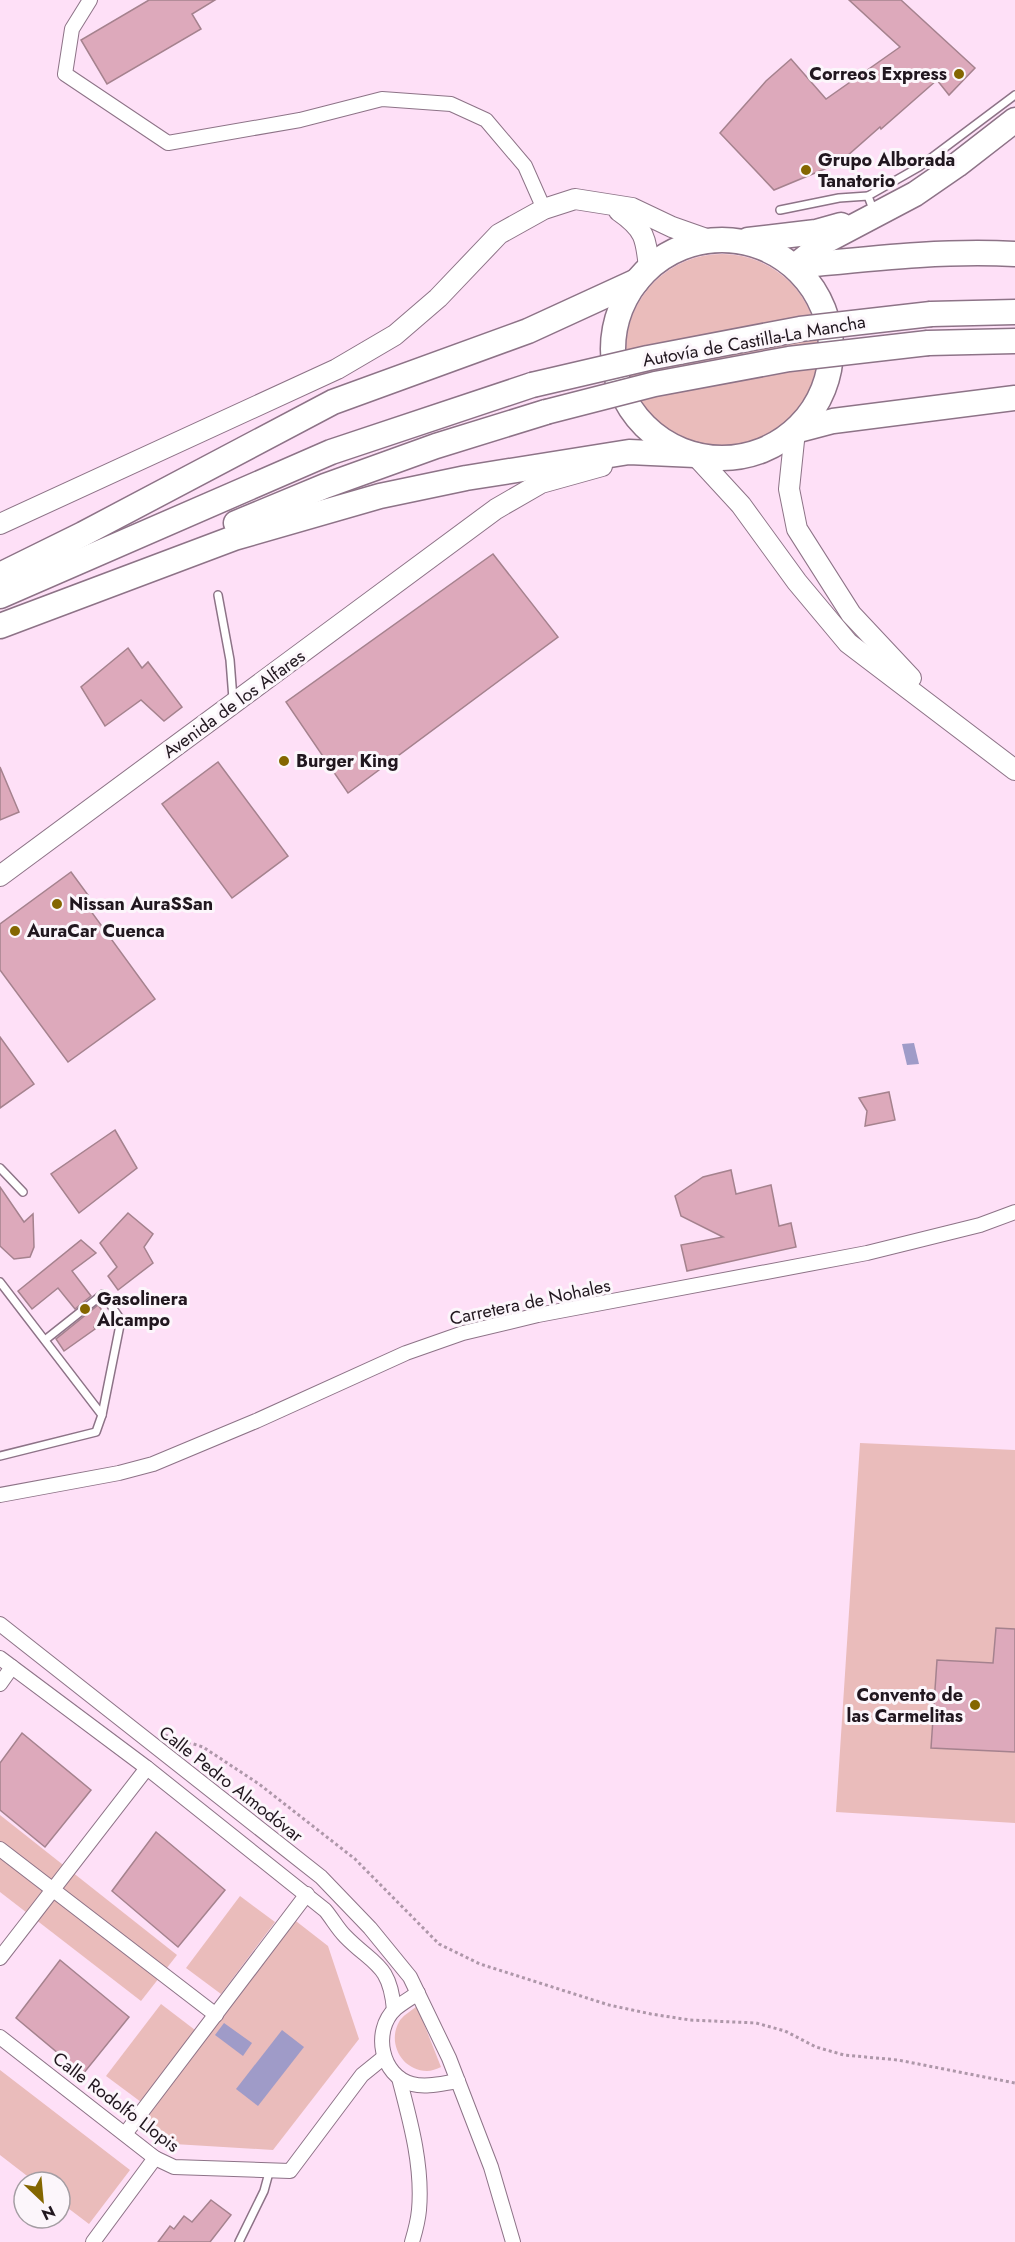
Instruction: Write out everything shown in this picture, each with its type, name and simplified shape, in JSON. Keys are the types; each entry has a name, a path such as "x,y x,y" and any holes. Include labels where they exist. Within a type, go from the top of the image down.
{"highway":[{"path":"0,575 83,534 333,402 528,331 643,275 677,250 710,240 772,239 816,232 872,206 915,194 1015,120"},
{"path":"795,266 872,206"},
{"path":"0,626 234,538 380,495 582,458 629,452 729,458 761,451 779,443 795,431 818,402 831,368 831,330 818,295 795,266 768,249 737,241"},
{"path":"795,266 891,256 984,252 1015,254"},
{"path":"643,275 620,311 613,344 616,378 630,409 653,434 673,447 695,455"},
{"name":"Autovía de Castilla-La Mancha","path":"0,596 331,452 532,385 648,358 800,329 931,314 1015,312"},
{"name":"Autovía de Castilla-La Mancha","path":"0,626 325,486 436,446 546,412 655,384 789,359 928,343 1015,341"},
{"path":"795,431 833,421 1015,398"}],"street":[{"path":"90,0 72,29 65,74 168,143 300,120 382,99 451,104 486,120 525,166 544,209"},
{"path":"0,524 337,369 395,335 438,298 499,234 544,209 575,199 632,208 672,227 710,240"},
{"path":"609,205 636,223 645,241 643,275"},
{"path":"795,431 789,489 797,529 851,614 945,716"},
{"name":"Avenida de los Alfares","path":"0,876 496,509 541,483 580,471 658,454"},
{"path":"695,455 741,505 797,582 848,643 1015,770"},
{"name":"Carretera de Nohales","path":"0,1495 119,1473 153,1464 236,1430 406,1353 463,1333 538,1315 867,1253 980,1226 1015,1212"},
{"name":"Calle Pedro Almodóvar","path":"0,1624 321,1877 370,1928 410,1977 418,1993 458,2081 491,2168 513,2242"},
{"path":"0,1658 147,1768 325,1910 344,1935 383,1970 390,1983 394,2010"},
{"path":"0,1684 12,1667"},
{"path":"0,1958 147,1768"},
{"path":"0,1849 216,2015"},
{"path":"125,2134 307,1894"},
{"path":"412,2242 419,2211 414,2138 399,2078 383,2058 383,2035 394,2010 418,1993"},
{"name":"Calle Rodolfo Llopis","path":"0,2037 155,2158 174,2167 290,2171 362,2075 383,2058"},
{"path":"399,2078 420,2086 458,2081"},
{"path":"93,2242 155,2158"}],"lane":[{"path":"780,210 839,198 872,206 919,167 1015,95"},
{"path":"218,595 230,660 233,704"},
{"path":"0,1168 23,1192"},
{"path":"0,1282 102,1415"},
{"path":"0,1456 96,1432 102,1415 121,1320 103,1294 45,1340"},
{"path":"239,2242 264,2191 270,2169"}],"path":[{"path":"135,1731 172,1736 203,1747 226,1761 355,1859 439,1944 480,1964 609,2005 690,2020 756,2023 785,2031 816,2048 844,2055 898,2060 1015,2083"}],"shaded area":[{"path":"713,254 731,254 759,261 790,282 811,313 818,350 811,387 790,418 759,439 731,446 713,446 677,435 648,411 637,395 630,378 626,359 626,341 637,305 661,276 677,265 694,258"},
{"path":"914,1043 919,1064 907,1065 902,1044"},
{"path":"860,1443 1015,1450 1015,1629 996,1629 993,1663 937,1660 931,1747 1015,1752 1015,1823 836,1812"},
{"path":"0,1815 177,1955 141,2001 0,1892"},
{"path":"240,1896 275,1922 221,1994 186,1968"},
{"path":"292,1918 328,1946 359,2039 273,2150 174,2144 142,2118"},
{"path":"161,2004 195,2030 141,2102 106,2076"},
{"path":"417,2006 441,2067 427,2071 410,2066 404,2061 396,2047 396,2030 399,2022"},
{"path":"224,2023 252,2043 243,2056 215,2035"},
{"path":"282,2030 304,2047 258,2106 236,2089"},
{"path":"0,2070 130,2170 89,2224 72,2211 72,2170 19,2170 0,2155"}],"building":[{"path":"149,0 215,0 192,14 201,29 107,84 81,40"},
{"path":"849,0 901,0 975,68 949,95 937,80 839,163 774,190 720,133 766,81 791,59 826,99 900,47"},
{"path":"493,554 558,637 348,793 286,702"},
{"path":"128,648 142,668 148,662 182,707 164,721 141,700 105,726 81,687"},
{"path":"218,762 288,856 232,898 162,804"},
{"path":"0,767 19,812 0,820"},
{"path":"71,872 88,895 82,899 155,999 68,1062 0,970 0,924"},
{"path":"0,1037 34,1084 0,1108"},
{"path":"889,1092 895,1120 865,1126 867,1111 859,1098"},
{"path":"115,1130 137,1168 79,1213 51,1174"},
{"path":"731,1170 736,1194 771,1185 779,1226 791,1223 796,1247 687,1271 681,1245 723,1237 681,1216 675,1196 703,1177"},
{"path":"0,1187 24,1222 33,1214 34,1247 30,1257 14,1259 0,1246"},
{"path":"128,1213 153,1234 144,1247 153,1263 118,1290 108,1276 117,1267 100,1243"},
{"path":"81,1240 96,1253 72,1271 91,1296 75,1309 58,1288 32,1309 18,1291"},
{"path":"98,1305 107,1317 94,1327 95,1329 64,1351 56,1339"},
{"name":"Convento de las Carmelitas","path":"996,1628 1015,1629 1015,1752 931,1748 937,1660 993,1663"},
{"path":"22,1733 91,1790 45,1847 0,1810 0,1763"},
{"path":"156,1832 225,1890 178,1947 112,1891"},
{"path":"60,1960 129,2017 83,2074 16,2018"},
{"path":"211,2200 231,2215 210,2242 158,2242 170,2226 174,2229 184,2216 192,2222"}],"place":[{"name":"Correos Express","path":"959,74"},
{"name":"Grupo Alborada Tanatorio","path":"806,170"},
{"name":"Burger King","path":"284,761"},
{"name":"Nissan AuraSSan","path":"57,904"},
{"name":"AuraCar Cuenca","path":"15,931"},
{"name":"Gasolinera Alcampo","path":"85,1309"},
{"name":"Convento de las Carmelitas","path":"975,1705"}]}
